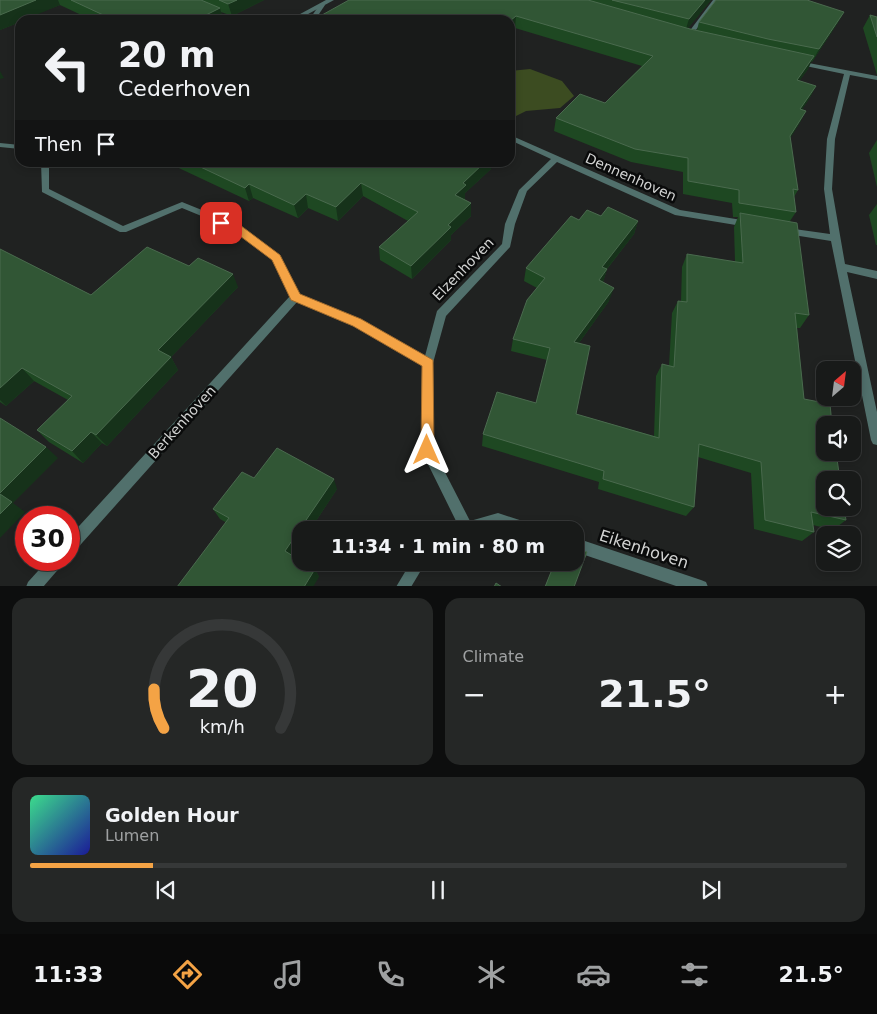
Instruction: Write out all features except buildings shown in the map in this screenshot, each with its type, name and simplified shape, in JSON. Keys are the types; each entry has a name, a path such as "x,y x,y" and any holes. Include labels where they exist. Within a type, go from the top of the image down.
{"street":[{"path":"302,15 331,0"},
{"path":"687,38 716,0"},
{"path":"315,15 322,5"},
{"path":"200,7 220,15"},
{"path":"677,35 696,40"},
{"path":"790,62 877,78"},
{"path":"847,74 831,139 828,189 835,238 877,440"},
{"name":"Dennenhoven","path":"515,139 678,213 756,226"},
{"path":"0,145 15,146"},
{"name":"Elzenhoven","path":"460,521 427,450 428,363 442,314 507,245 510,224 523,190 556,158"},
{"path":"45,167 45,190 123,230 182,205 236,227 276,257 296,297 357,323 428,363"},
{"path":"776,229 835,238"},
{"path":"842,267 877,275"},
{"name":"Berkenhoven","path":"80,535 296,297"},
{"path":"491,521 498,519 504,521"},
{"name":"Eikenhoven","path":"584,548 701,586"},
{"path":"33,586 47,571"},
{"path":"403,586 413,571"}],"green space":[{"path":"530,69 562,81 574,96 560,108 526,111 515,116 515,70"}],"route":[{"path":"221,223 236,227 276,257 296,297 357,323 428,363 427,450"}]}
